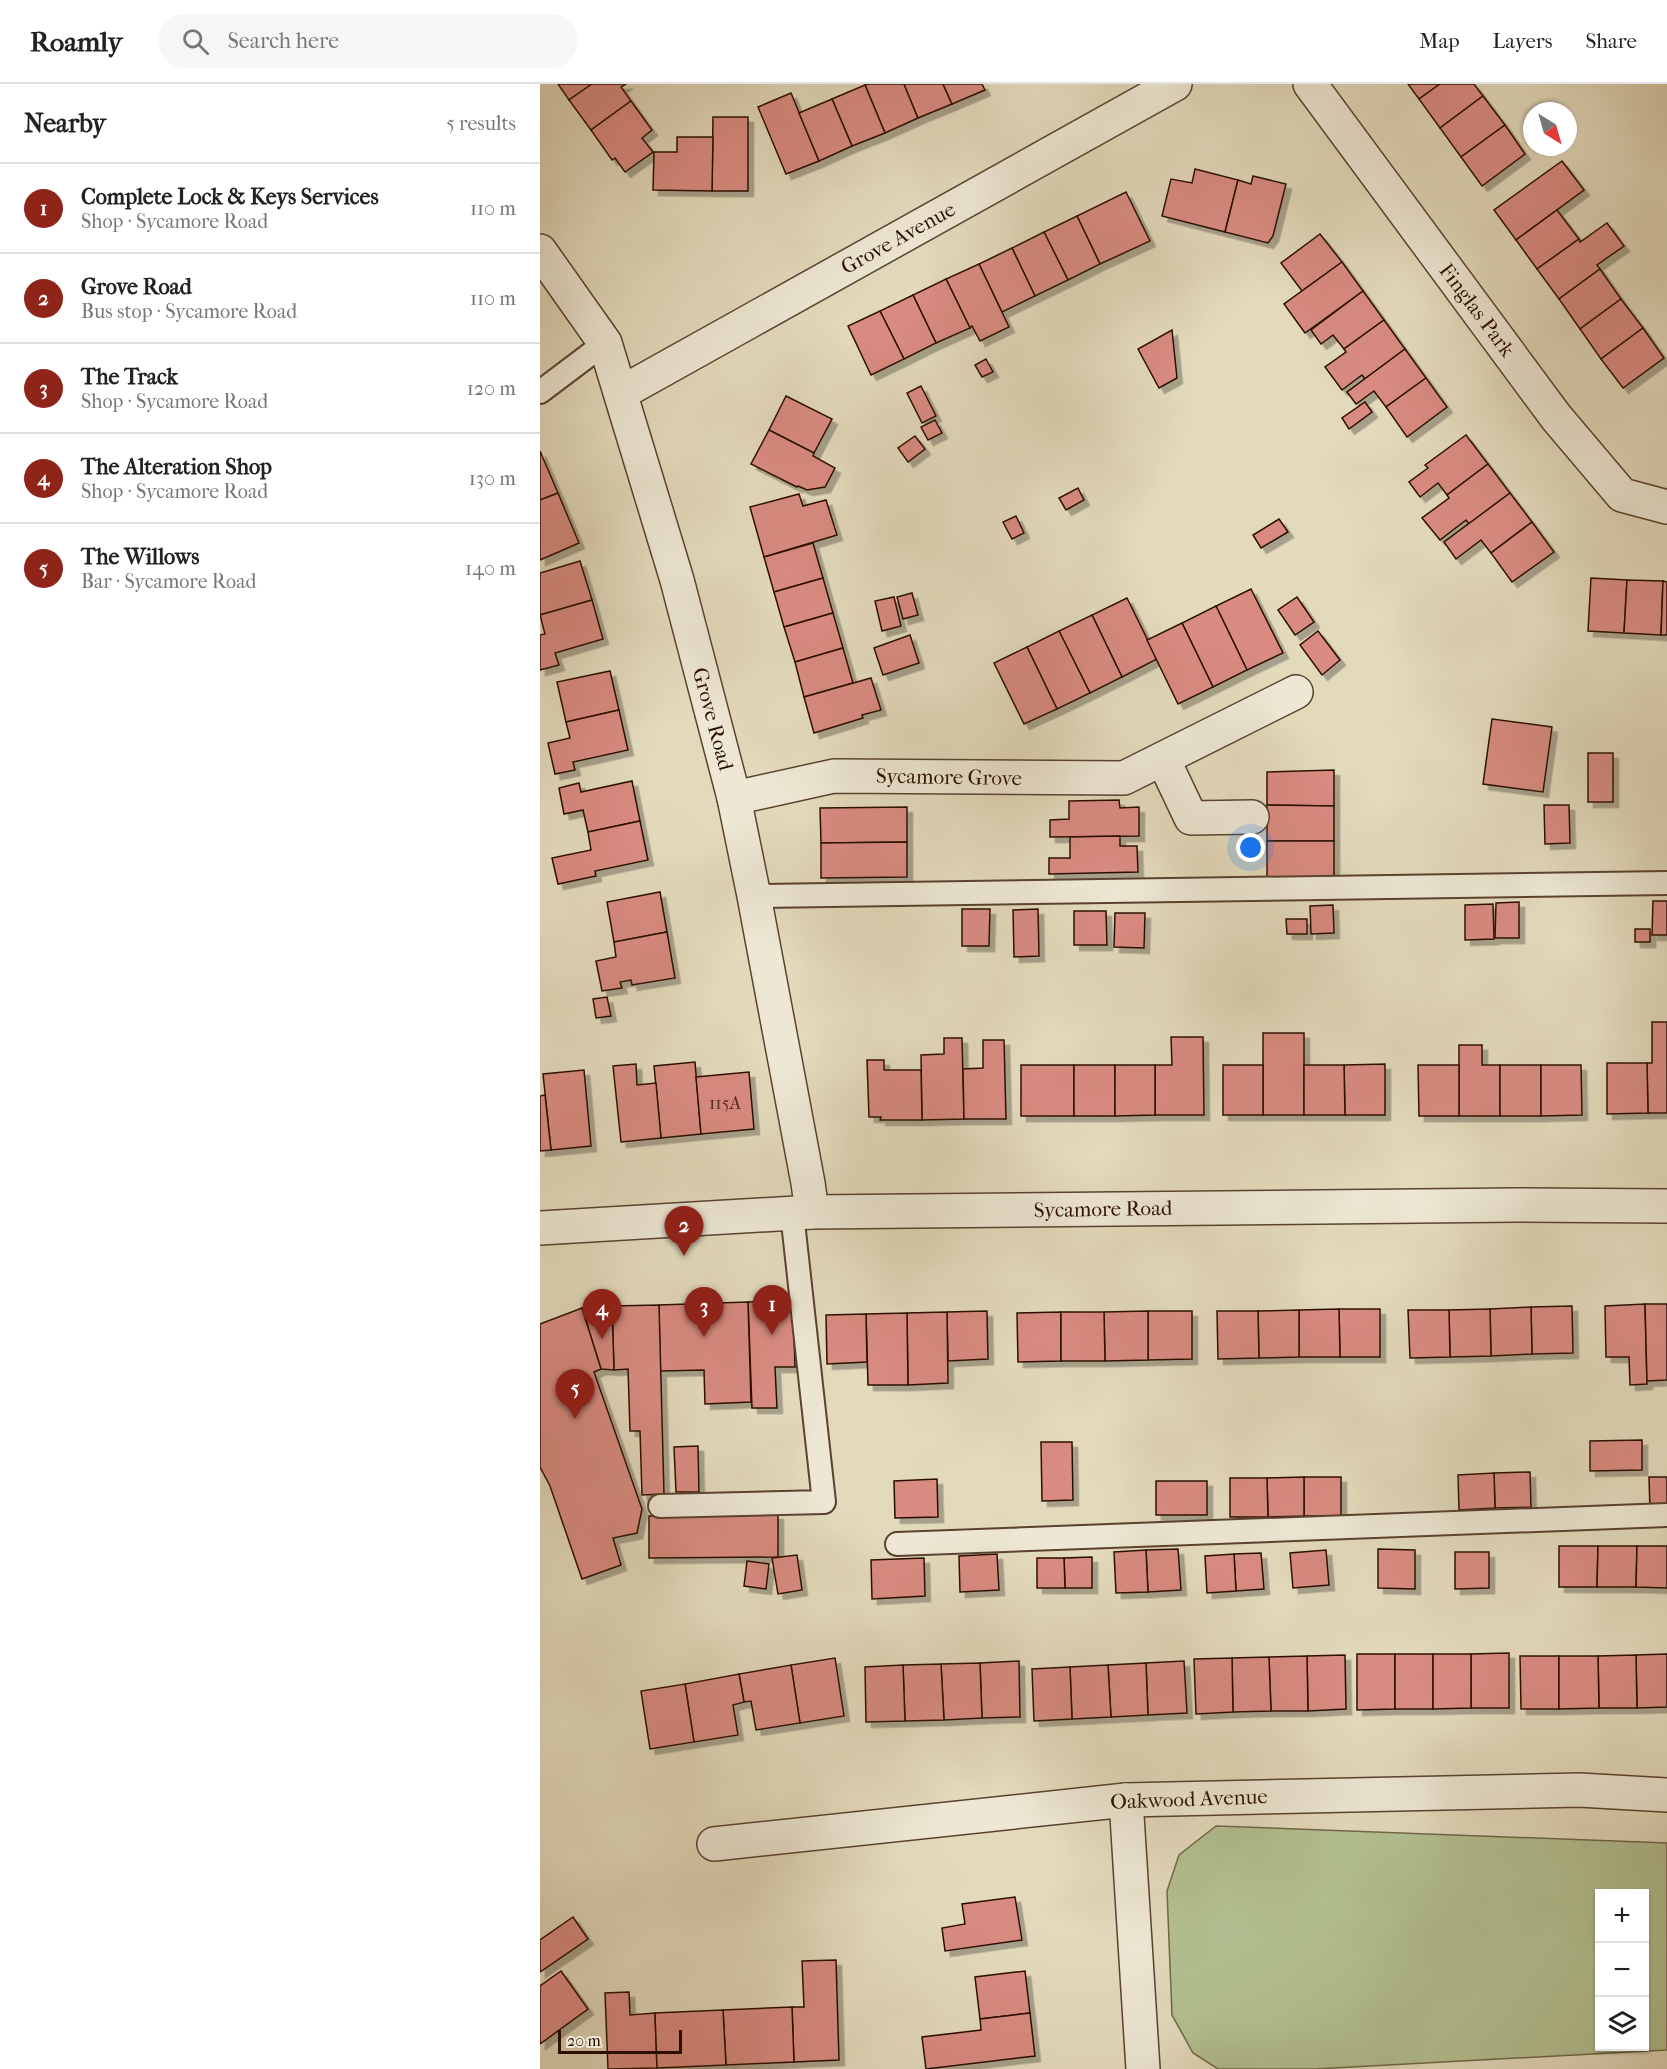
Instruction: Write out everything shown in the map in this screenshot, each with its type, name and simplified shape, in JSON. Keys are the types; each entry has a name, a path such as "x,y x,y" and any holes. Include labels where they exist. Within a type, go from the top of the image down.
{"street":[{"name":"Grove Avenue","path":"621,393 1175,84"},
{"name":"Finglas Park","path":"1310,84 1557,417 1622,495 1667,507"},
{"name":"Grove Road","path":"540,251 605,343 677,580 734,798 754,896 808,1183 802,1213"},
{"name":"Sycamore Grove","path":"734,798 834,776 1124,778 1296,692"},
{"path":"1163,759 1191,818 1252,817"},
{"name":"Sycamore Road","path":"540,1228 802,1213 1517,1205 1667,1206"},
{"name":"Oakwood Avenue","path":"714,1844 1125,1800 1578,1790 1667,1795"},
{"path":"1125,1800 1143,2069"}],"lane":[{"path":"540,392 605,343"},
{"path":"754,896 1667,883"},
{"path":"660,1506 824,1502 802,1213"},
{"path":"897,1544 1667,1515"}],"green space":[{"path":"1216,1826 1667,1843 1667,2050 1649,2051 1649,1889 1595,1889 1595,2051 1648,2051 1315,2069 1218,2069 1193,2053 1172,2015 1167,1891 1179,1855"}],"building":[{"path":"558,84 592,84 569,100"},
{"path":"592,84 626,84 621,87 631,101 591,130 569,100"},
{"path":"904,84 918,118 885,133 865,85"},
{"path":"904,84 943,84 952,104 918,118"},
{"path":"943,84 982,84 985,90 952,104"},
{"path":"1408,84 1440,84 1419,99"},
{"path":"1440,84 1474,84 1483,96 1440,128 1419,99"},
{"path":"865,85 885,133 852,146 832,99"},
{"path":"791,93 819,161 786,174 758,107"},
{"path":"1483,96 1505,125 1461,157 1440,128"},
{"path":"832,99 852,146 819,161 799,113"},
{"path":"631,101 652,130 642,138 653,152 625,172 615,158 612,160 591,130"},
{"path":"713,117 748,117 748,191 712,191"},
{"path":"1505,125 1523,151 1523,155 1482,186 1461,157"},
{"path":"677,137 713,137 712,191 653,190 654,152 677,152"},
{"path":"1562,161 1584,190 1516,240 1494,210"},
{"path":"1195,169 1238,180 1225,232 1162,216 1171,179 1192,183"},
{"path":"1253,176 1286,184 1273,236 1268,243 1225,232 1238,180 1251,184"},
{"path":"1126,192 1150,241 1100,264 1077,216"},
{"path":"1557,210 1579,239 1537,269 1516,240"},
{"path":"1077,216 1100,264 1068,280 1044,232"},
{"path":"1607,223 1624,246 1597,265 1600,269 1559,299 1537,269 1579,239 1580,242"},
{"path":"1044,232 1068,280 1035,296 1012,248"},
{"path":"1320,234 1342,262 1302,291 1281,263"},
{"path":"1012,248 1035,296 1002,312 979,264"},
{"path":"1342,262 1363,291 1305,333 1284,304"},
{"path":"979,264 1009,327 980,341 972,326 970,328 946,279"},
{"path":"1600,269 1621,299 1580,329 1559,299"},
{"path":"946,279 970,328 936,343 913,295"},
{"path":"1363,291 1384,320 1344,349 1333,335 1321,344 1311,330"},
{"path":"913,295 936,343 904,359 880,311"},
{"path":"1621,299 1643,328 1601,359 1580,329"},
{"path":"880,311 904,359 871,375 848,326"},
{"path":"1384,320 1405,349 1365,379 1362,375 1342,390 1325,367 1346,352 1344,349"},
{"path":"1643,328 1664,358 1623,388 1601,359"},
{"path":"1172,330 1177,378 1159,388 1138,349"},
{"path":"1405,349 1426,378 1386,407 1374,391 1356,404 1347,392"},
{"path":"986,359 993,372 982,377 975,365"},
{"path":"1426,378 1447,407 1407,437 1386,407"},
{"path":"921,386 936,416 922,423 907,393"},
{"path":"786,396 832,419 814,453 769,430"},
{"path":"1365,402 1372,412 1349,429 1342,418"},
{"path":"935,420 942,433 928,440 921,427"},
{"path":"769,430 814,453 813,456 835,468 825,487 807,490 797,487 751,464"},
{"path":"1466,435 1488,464 1447,495 1438,483 1420,497 1409,482 1428,468 1425,465"},
{"path":"915,436 925,449 908,462 898,448"},
{"path":"540,451 558,493 540,500"},
{"path":"1488,464 1510,493 1469,524 1466,520 1440,540 1422,518 1449,498 1447,495"},
{"path":"1078,488 1084,500 1066,510 1059,498"},
{"path":"558,493 579,543 540,560 540,500"},
{"path":"1510,493 1532,522 1491,553 1481,540 1456,559 1444,542"},
{"path":"799,494 803,506 826,500 837,535 764,557 750,507"},
{"path":"1016,516 1024,533 1012,539 1003,522"},
{"path":"1279,519 1288,532 1261,548 1253,535"},
{"path":"1532,522 1554,552 1512,582 1491,553"},
{"path":"813,543 823,578 774,592 764,557"},
{"path":"580,561 592,600 540,615 540,573"},
{"path":"823,578 833,613 784,627 774,592"},
{"path":"1591,578 1627,580 1624,633 1588,631"},
{"path":"1627,580 1663,581 1661,635 1624,633"},
{"path":"1663,581 1667,582 1667,635 1661,635"},
{"path":"1251,589 1283,653 1247,670 1216,606"},
{"path":"912,593 918,615 903,619 897,597"},
{"path":"894,597 901,626 882,631 875,601"},
{"path":"1297,597 1314,622 1295,635 1278,610"},
{"path":"1127,598 1157,659 1122,677 1092,615"},
{"path":"592,600 603,639 555,653 559,665 540,670 540,635 545,634 540,615"},
{"path":"1216,606 1247,670 1213,687 1182,623"},
{"path":"833,613 843,648 795,662 784,627"},
{"path":"1092,615 1122,677 1090,693 1059,631"},
{"path":"1182,623 1213,687 1178,704 1147,640"},
{"path":"1059,631 1090,693 1057,709 1027,647"},
{"path":"1318,631 1340,660 1322,675 1300,645"},
{"path":"910,635 919,663 883,675 874,648"},
{"path":"1027,647 1057,709 1024,724 994,663"},
{"path":"843,648 853,683 804,697 795,662"},
{"path":"610,671 619,710 566,722 557,682"},
{"path":"871,678 881,710 814,733 804,697"},
{"path":"619,710 628,750 573,762 575,770 555,774 548,743 570,738 566,722"},
{"path":"1492,719 1552,727 1543,792 1483,784"},
{"path":"1588,753 1613,753 1613,802 1588,802"},
{"path":"1334,770 1334,806 1267,805 1267,772"},
{"path":"632,781 640,821 588,832 583,810 564,814 559,788 579,783 581,792"},
{"path":"1119,800 1120,808 1139,807 1139,836 1050,837 1050,820 1069,819 1069,801"},
{"path":"1267,805 1334,806 1334,841 1267,841"},
{"path":"1544,805 1569,805 1570,843 1545,844"},
{"path":"907,807 907,842 821,843 820,808"},
{"path":"640,821 648,860 595,871 596,876 558,884 552,858 591,850 588,832"},
{"path":"1120,836 1120,846 1137,846 1138,872 1049,874 1049,858 1070,858 1070,837"},
{"path":"1267,841 1334,841 1334,877 1267,877"},
{"path":"907,842 907,877 821,878 821,843"},
{"path":"660,892 667,932 614,942 607,902"},
{"path":"1653,901 1667,901 1667,935 1652,935"},
{"path":"1519,902 1519,938 1495,938 1496,903"},
{"path":"1493,904 1494,939 1465,940 1465,905"},
{"path":"1333,905 1334,933 1311,934 1310,906"},
{"path":"962,909 990,909 989,946 962,946"},
{"path":"1038,909 1039,956 1014,957 1013,910"},
{"path":"1074,911 1106,911 1107,945 1074,945"},
{"path":"1115,913 1145,913 1144,948 1114,947"},
{"path":"1286,919 1307,919 1307,934 1287,934"},
{"path":"1635,929 1650,929 1650,942 1635,942"},
{"path":"667,932 675,978 632,985 631,980 620,982 622,988 602,991 596,961 616,957 614,942"},
{"path":"607,997 611,1016 596,1018 593,999"},
{"path":"1652,1022 1667,1022 1667,1113 1648,1113 1647,1063 1652,1063"},
{"path":"1263,1033 1304,1033 1304,1115 1263,1115"},
{"path":"1171,1037 1203,1037 1204,1115 1155,1115 1155,1065 1172,1065"},
{"path":"944,1038 962,1038 964,1119 922,1120 921,1055 944,1054"},
{"path":"983,1040 1004,1040 1006,1119 964,1119 963,1069 983,1068"},
{"path":"1459,1045 1482,1045 1482,1065 1500,1065 1500,1116 1459,1116"},
{"path":"867,1060 884,1060 884,1070 921,1070 922,1120 880,1120 881,1117 869,1117"},
{"path":"695,1062 701,1134 661,1138 654,1066"},
{"path":"1607,1063 1647,1063 1648,1113 1607,1114"},
{"path":"636,1064 637,1085 656,1083 661,1138 621,1142 613,1066"},
{"path":"1385,1064 1385,1115 1345,1115 1344,1065"},
{"path":"1021,1065 1074,1065 1074,1116 1021,1116"},
{"path":"1074,1065 1115,1065 1115,1116 1074,1116"},
{"path":"1115,1065 1155,1065 1155,1115 1115,1116"},
{"path":"1223,1065 1263,1065 1263,1115 1223,1115"},
{"path":"1304,1065 1344,1065 1345,1115 1304,1115"},
{"path":"1418,1065 1459,1065 1459,1116 1419,1116"},
{"path":"1500,1065 1541,1065 1541,1116 1500,1116"},
{"path":"1541,1065 1581,1065 1582,1115 1541,1116"},
{"path":"584,1070 591,1146 551,1150 543,1074"},
{"path":"749,1072 754,1129 701,1134 696,1077"},
{"path":"545,1095 551,1150 540,1151 540,1096"},
{"path":"793,1301 795,1367 775,1367 777,1408 752,1408 748,1302"},
{"path":"748,1302 751,1402 705,1404 704,1370 660,1371 659,1305"},
{"path":"1645,1304 1647,1384 1630,1385 1629,1357 1606,1357 1605,1306"},
{"path":"1645,1304 1667,1304 1667,1380 1647,1381"},
{"path":"659,1305 664,1494 642,1495 640,1431 630,1431 628,1369 614,1370 612,1306"},
{"path":"612,1306 614,1370 601,1369 582,1308"},
{"path":"1572,1306 1573,1353 1532,1354 1531,1307"},
{"path":"1531,1307 1532,1354 1491,1356 1490,1309"},
{"path":"582,1308 601,1369 594,1372 642,1509 637,1533 613,1538 621,1565 582,1579 550,1486 540,1467 540,1324"},
{"path":"1339,1309 1380,1309 1380,1357 1340,1357"},
{"path":"1339,1309 1340,1357 1299,1357 1299,1310"},
{"path":"1490,1309 1491,1356 1450,1357 1449,1310"},
{"path":"1299,1310 1299,1357 1259,1358 1258,1311"},
{"path":"1408,1310 1449,1310 1450,1357 1410,1358"},
{"path":"987,1311 988,1359 948,1361 947,1312"},
{"path":"1148,1311 1192,1311 1192,1359 1148,1360"},
{"path":"1148,1311 1148,1360 1105,1361 1104,1312"},
{"path":"1217,1311 1258,1311 1259,1358 1218,1359"},
{"path":"947,1312 948,1383 908,1385 907,1313"},
{"path":"1061,1312 1061,1361 1018,1362 1017,1313"},
{"path":"1061,1312 1104,1312 1105,1361 1061,1361"},
{"path":"907,1313 908,1385 868,1385 866,1314"},
{"path":"866,1314 867,1362 827,1364 826,1315"},
{"path":"1642,1440 1642,1470 1590,1471 1590,1441"},
{"path":"1041,1442 1072,1442 1073,1500 1042,1501"},
{"path":"698,1446 699,1492 676,1492 674,1447"},
{"path":"1530,1472 1531,1507 1495,1508 1494,1473"},
{"path":"1494,1473 1495,1508 1459,1510 1458,1475"},
{"path":"1304,1477 1341,1477 1341,1516 1304,1516"},
{"path":"1304,1477 1304,1516 1268,1517 1267,1478"},
{"path":"1649,1477 1667,1477 1667,1509 1650,1510"},
{"path":"1230,1478 1267,1478 1268,1517 1230,1517"},
{"path":"937,1479 938,1517 895,1518 894,1481"},
{"path":"1156,1481 1207,1481 1207,1515 1156,1515"},
{"path":"778,1514 778,1557 649,1558 649,1516"},
{"path":"1559,1546 1598,1546 1597,1587 1559,1587"},
{"path":"1598,1546 1637,1546 1636,1587 1597,1587"},
{"path":"1637,1546 1667,1546 1667,1588 1636,1587"},
{"path":"1178,1549 1181,1590 1148,1592 1146,1550"},
{"path":"1378,1549 1415,1550 1415,1589 1378,1588"},
{"path":"1146,1550 1148,1592 1116,1593 1114,1552"},
{"path":"1326,1550 1329,1585 1293,1588 1290,1553"},
{"path":"1455,1552 1489,1552 1489,1588 1455,1589"},
{"path":"1261,1553 1264,1589 1236,1591 1234,1554"},
{"path":"997,1554 999,1590 960,1592 959,1556"},
{"path":"1234,1554 1236,1591 1207,1593 1205,1556"},
{"path":"797,1555 802,1590 778,1594 772,1558"},
{"path":"1092,1557 1092,1588 1065,1588 1064,1558"},
{"path":"924,1558 925,1596 872,1599 871,1560"},
{"path":"1037,1558 1064,1558 1065,1588 1037,1588"},
{"path":"747,1561 769,1564 766,1589 744,1586"},
{"path":"1509,1653 1509,1708 1471,1708 1471,1654"},
{"path":"1357,1654 1395,1654 1395,1709 1357,1710"},
{"path":"1395,1654 1433,1654 1433,1709 1395,1709"},
{"path":"1433,1654 1471,1654 1471,1708 1433,1709"},
{"path":"1667,1654 1667,1707 1637,1708 1636,1655"},
{"path":"1345,1655 1346,1709 1308,1711 1307,1656"},
{"path":"1636,1655 1637,1708 1599,1708 1598,1656"},
{"path":"1307,1656 1308,1711 1271,1711 1269,1657"},
{"path":"1520,1656 1559,1656 1559,1709 1521,1709"},
{"path":"1559,1656 1598,1656 1599,1708 1559,1709"},
{"path":"1269,1657 1271,1711 1233,1712 1232,1658"},
{"path":"835,1658 844,1716 800,1723 791,1665"},
{"path":"1232,1658 1233,1712 1196,1714 1194,1659"},
{"path":"1019,1661 1020,1717 982,1718 980,1663"},
{"path":"1184,1661 1187,1713 1148,1715 1146,1663"},
{"path":"980,1663 982,1718 944,1720 941,1664"},
{"path":"1146,1663 1148,1715 1111,1717 1108,1665"},
{"path":"941,1664 944,1720 905,1721 903,1665"},
{"path":"791,1665 800,1723 756,1730 751,1701 744,1702 739,1674"},
{"path":"903,1665 905,1721 866,1722 865,1667"},
{"path":"1108,1665 1111,1717 1072,1719 1070,1667"},
{"path":"1070,1667 1072,1719 1034,1721 1032,1669"},
{"path":"739,1674 744,1702 733,1705 738,1735 694,1742 685,1684"},
{"path":"685,1684 694,1742 650,1749 641,1691"},
{"path":"1015,1897 1022,1940 945,1951 942,1928 965,1924 962,1904"},
{"path":"573,1917 588,1939 540,1972 540,1940"},
{"path":"836,1960 839,2060 794,2062 792,2007 804,2007 802,1961"},
{"path":"561,1971 588,2009 540,2044 540,1986"},
{"path":"1025,1971 1030,2013 980,2019 975,1977"},
{"path":"629,1992 630,2015 655,2013 657,2068 608,2069 605,1993"},
{"path":"792,2007 794,2062 726,2065 723,2010"},
{"path":"723,2010 726,2065 657,2068 655,2013"},
{"path":"1030,2013 1035,2056 926,2069 922,2037 981,2030 980,2019"}],"place":[{"name":"Grove Road","path":"684,1256"},
{"name":"Complete Lock & Keys Services","path":"772,1335"},
{"name":"The Track","path":"704,1337"},
{"name":"The Alteration Shop","path":"602,1339"},
{"name":"The Willows","path":"575,1419"}]}
